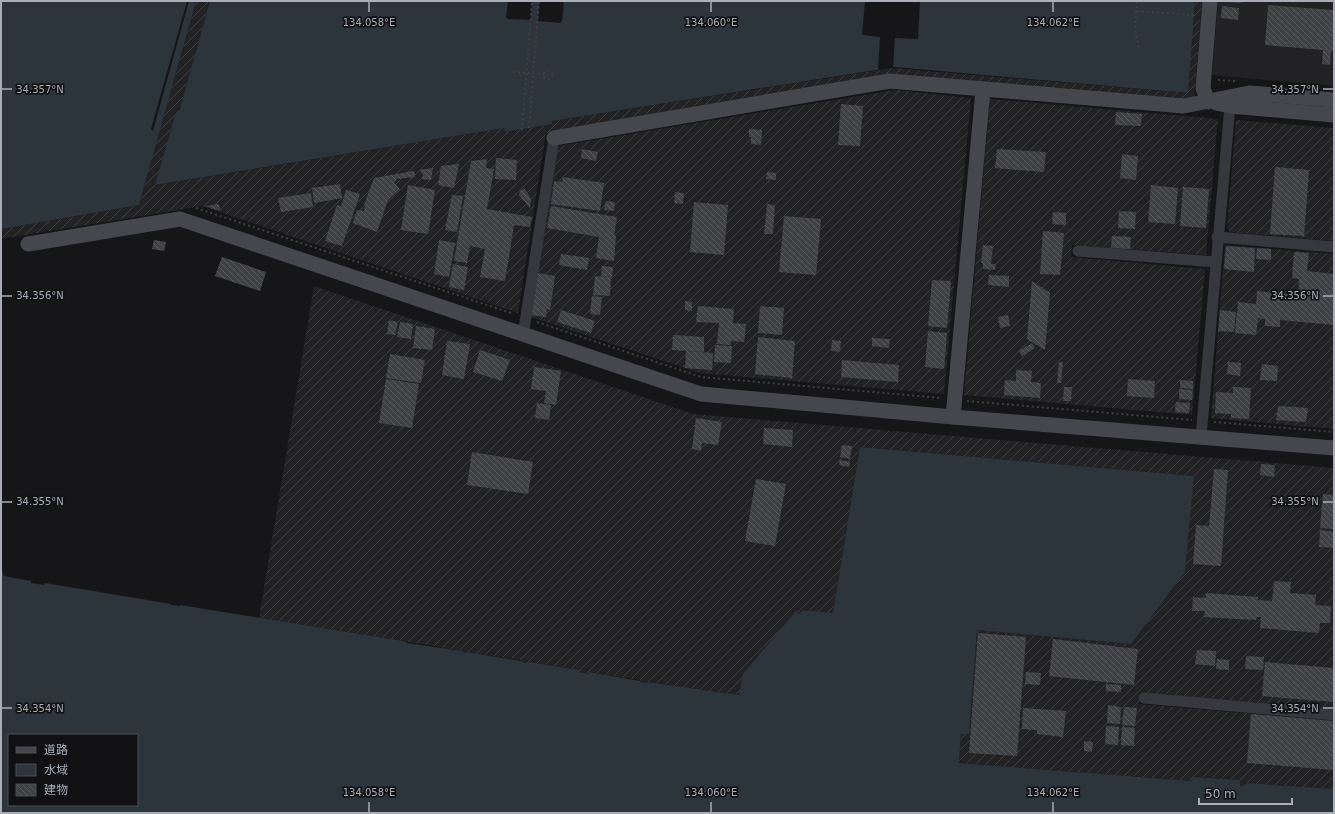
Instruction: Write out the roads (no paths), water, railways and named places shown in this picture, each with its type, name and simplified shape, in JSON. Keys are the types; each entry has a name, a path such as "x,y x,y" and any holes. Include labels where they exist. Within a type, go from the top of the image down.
{"street":[{"path":"1208,102 1203,88 1210,1"},
{"path":"522,335 554,138 890,81 1184,106 1250,93 1334,100"},
{"path":"953,417 983,90"},
{"path":"1208,102 1230,106 1334,115"},
{"path":"1201,437 1215,262 1230,106"},
{"path":"28,244 180,219 701,394 953,417 1334,448"},
{"path":"1218,237 1334,247"},
{"path":"1078,251 1215,262"},
{"path":"1144,698 1334,715"}],"water":[{"path":"1,1 196,1 139,205 1,229"},
{"path":"210,1 1195,1 1188,93 895,67 552,121 552,124 505,132 504,128 155,185 176,112 179,112"},
{"path":"860,447 1194,476 1185,572 1131,644 977,630 969,734 961,734 959,763 1192,781 1193,777 1240,780 1240,786 1245,786 1246,783 1334,789 1334,813 1,813 1,568 4,576 31,581 31,583 44,585 45,583 171,605 180,605 397,640 407,643 462,651 465,653 579,670 579,672 589,674 589,672 640,682 739,695 743,674 796,611 799,614 803,610 833,613"}]}
